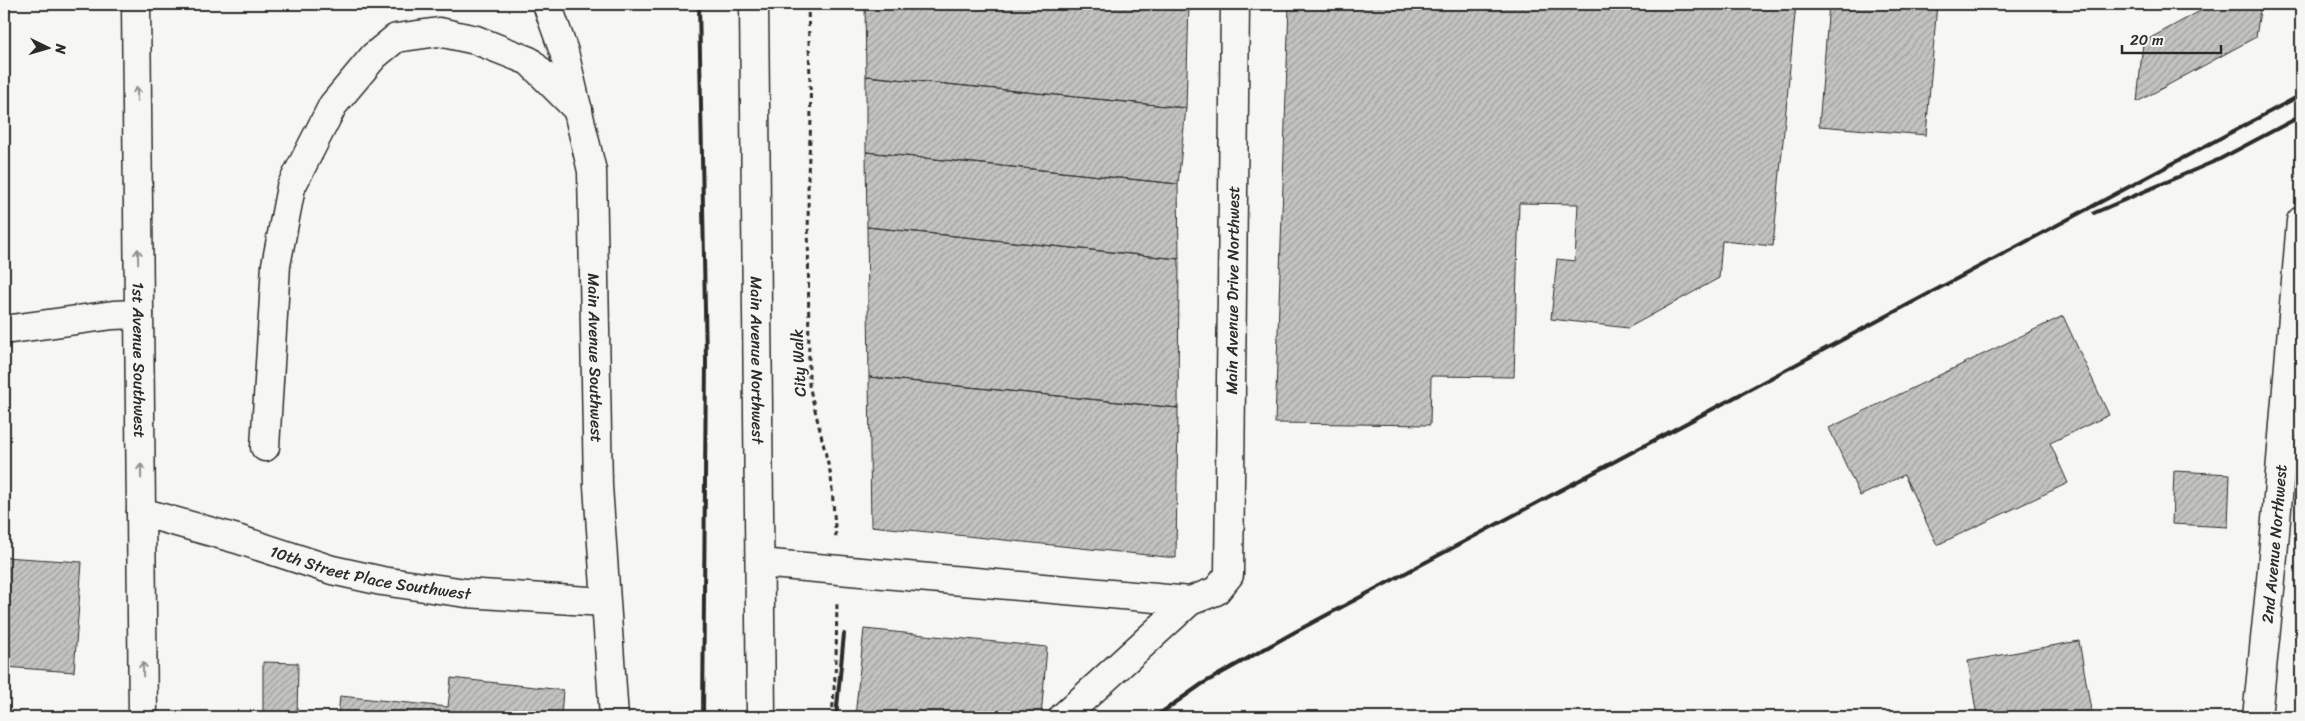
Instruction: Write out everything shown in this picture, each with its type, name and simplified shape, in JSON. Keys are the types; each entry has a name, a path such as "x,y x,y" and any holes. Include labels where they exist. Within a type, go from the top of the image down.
{"street":[{"name":"1st Avenue Southwest","path":"136,4 144,717"},
{"name":"Main Avenue Southwest","path":"547,4 564,52 592,171 598,486 604,602 610,653 614,717"},
{"name":"Main Avenue Northwest","path":"754,4 761,717"},
{"name":"Main Avenue Drive Northwest","path":"1190,601 1216,591 1229,576 1235,4"},
{"path":"265,447 276,265 290,187 334,104 374,56 396,38 439,32 476,40 529,61 578,110"},
{"name":"2nd Avenue Northwest","path":"2257,717 2271,580 2293,417 2301,221"},
{"path":"4,330 113,315 139,314"},
{"name":"10th Street Place Southwest","path":"141,512 237,539 332,570 382,581 466,593 604,602"},
{"path":"760,564 1190,601"},
{"path":"1063,717 1190,601"}],"path":[{"name":"City Walk","path":"808,4 811,112 808,174 809,385 831,476 836,516 836,662 832,717"}],"building":[{"path":"865,4 1189,4 1186,108 866,76"},
{"path":"1289,4 1796,4 1773,246 1722,241 1719,278 1628,328 1551,319 1557,259 1575,261 1578,204 1519,203 1514,377 1431,376 1430,425 1275,423"},
{"path":"1829,4 1937,4 1926,135 1819,126"},
{"path":"2213,4 2261,4 2256,37 2137,102 2143,42"},
{"path":"866,76 1186,108 1178,184 866,152"},
{"path":"866,152 1178,184 1179,259 867,227"},
{"path":"867,227 1179,259 1178,408 869,377"},
{"path":"2063,316 2109,415 2050,443 2068,483 1937,545 1904,475 1860,496 1829,428"},
{"path":"869,377 1178,408 1176,558 871,526"},
{"path":"2174,471 2230,474 2228,527 2172,524"},
{"path":"4,557 82,562 74,672 4,667"},
{"path":"864,629 1047,647 1041,717 979,717 945,714 945,717 855,717"},
{"path":"2079,641 2092,716 1977,717 1968,661"},
{"path":"263,662 298,663 297,717 263,717"},
{"path":"451,678 563,690 561,717 338,717 340,696 448,707"}],"railway":[{"path":"699,4 706,360 703,717"},
{"path":"1155,717 1202,684 1293,633 2301,95"},
{"path":"2094,213 2220,159 2301,116"},
{"path":"836,717 844,634"}]}
